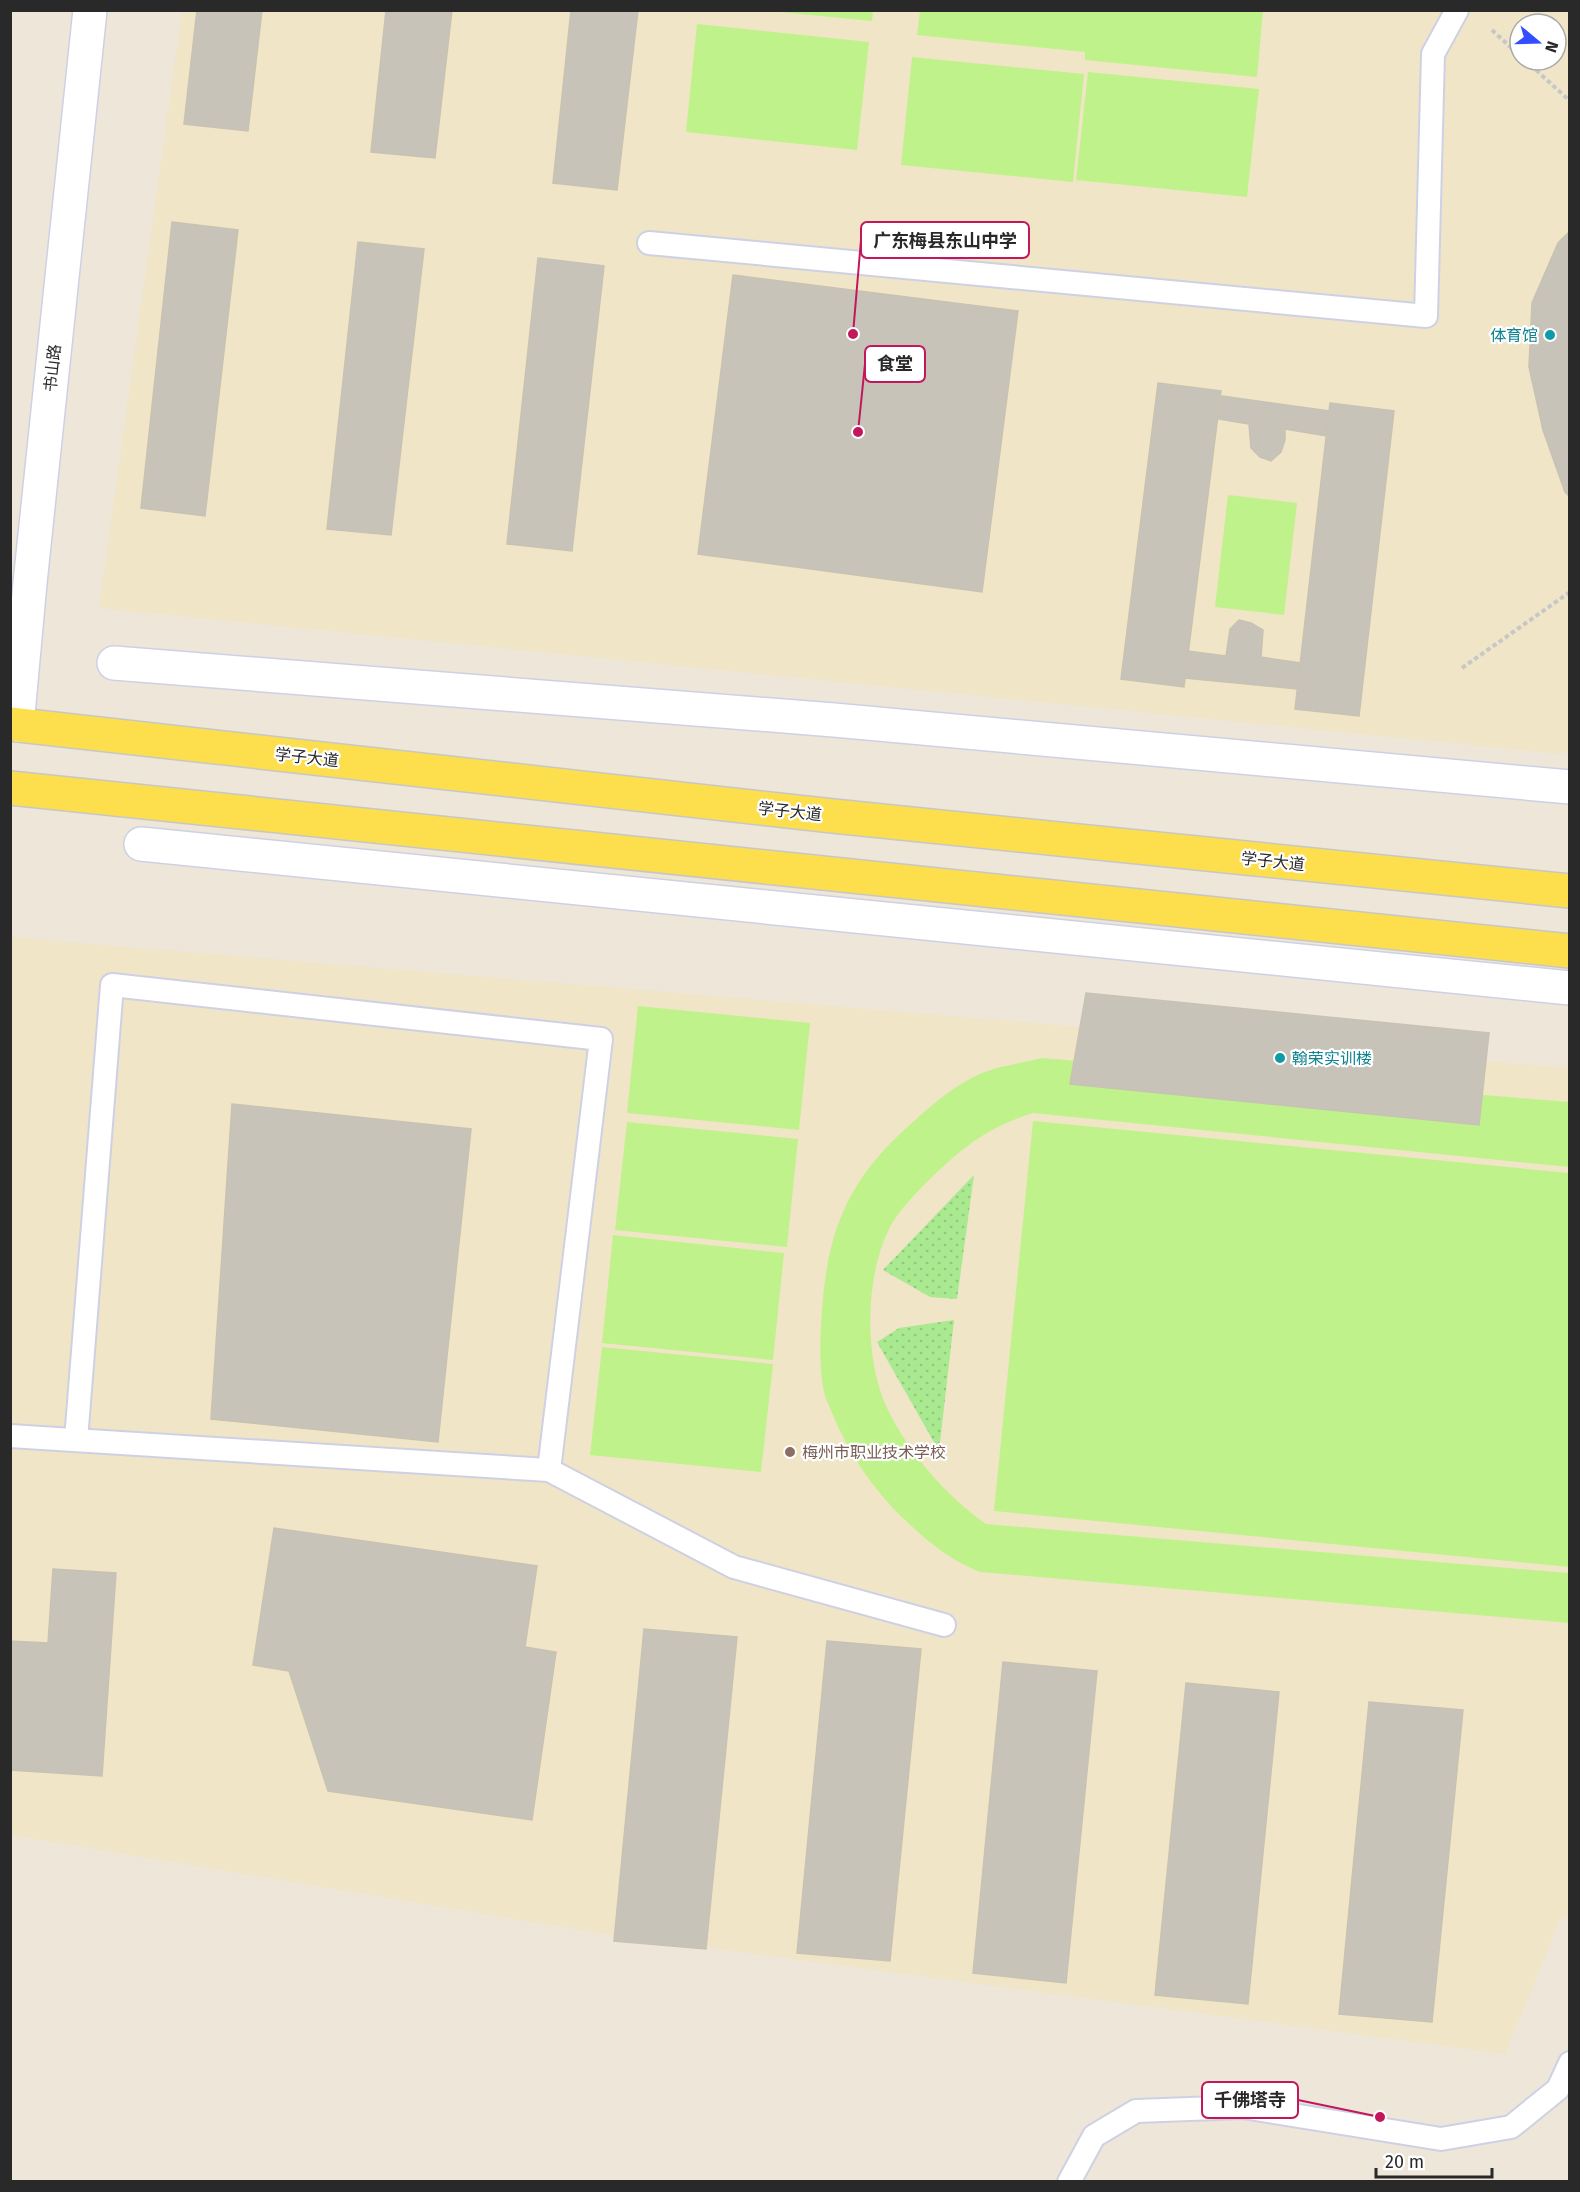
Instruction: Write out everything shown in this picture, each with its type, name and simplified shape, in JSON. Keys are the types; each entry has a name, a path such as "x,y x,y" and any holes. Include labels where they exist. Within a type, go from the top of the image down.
{"main road":[{"name":"学子大道","path":"14,725 832,816 1569,891"},
{"path":"10,788 1569,951"}],"street":[{"name":"书山路","path":"14,725 90,10"},
{"path":"114,663 823,719 1569,787"},
{"path":"141,844 1569,988"}],"lane":[{"path":"650,243 1426,316 1433,54 1452,11"},
{"path":"76,1440 112,985 601,1039 549,1470"},
{"path":"10,1436 549,1470 734,1567 944,1625"},
{"path":"1070,2181 1094,2136 1136,2111 1243,2108 1441,2139 1511,2127 1563,2091 1569,2063"}],"path":[{"path":"1492,30 1508,45"},
{"path":"1538,72 1569,101"},
{"path":"1462,668 1569,592"}],"shaded area":[{"path":"182,11 1569,11 1570,750 1561,754 99,608"},
{"name":"梅州市职业技术学校","path":"10,937 1569,1068 1569,1916 1560,1920 1505,2054 592,1932 11,1835"}],"green space":[{"path":"920,10 1263,11 1257,77 1085,60 1085,52 917,35"},
{"path":"770,11 873,11 872,21"},
{"path":"697,24 869,42 857,150 686,132"},
{"path":"912,57 1084,74 1073,182 901,165"},
{"path":"1088,72 1259,89 1247,197 1076,180"},
{"path":"1228,495 1297,503 1284,615 1215,607"},
{"path":"638,1006 810,1023 799,1130 627,1113"},
{"path":"1042,1058 1569,1102 1569,1167 1033,1113 991,1130 945,1164 897,1216 880,1251 875,1272 870,1319 874,1366 879,1388 887,1408 906,1441 929,1472 971,1513 986,1524 1569,1573 1569,1623 980,1572 958,1562 940,1550 894,1509 854,1457 824,1392 820,1351 822,1310 825,1280 837,1228 858,1183 873,1162 933,1104 976,1076 994,1069"},
{"path":"1033,1121 1569,1173 1569,1567 994,1511"},
{"path":"627,1122 798,1139 787,1247 615,1230"},
{"path":"974,1175 957,1299 930,1297 883,1270"},
{"path":"613,1235 784,1253 773,1360 602,1343"},
{"path":"954,1320 939,1451 877,1342 899,1328"},
{"path":"602,1347 773,1364 761,1472 590,1455"}],"building":[{"path":"197,10 262,10 248,131 184,124"},
{"path":"386,10 452,10 435,158 371,152"},
{"path":"571,10 638,10 617,190 553,183"},
{"path":"172,222 238,230 205,516 141,508"},
{"name":"体育馆","path":"1570,231 1570,497 1565,492 1543,430 1529,367 1532,303 1558,243"},
{"path":"358,242 424,249 391,535 327,529"},
{"path":"538,258 604,266 572,551 507,544"},
{"path":"733,275 1018,311 982,592 698,554"},
{"path":"1158,383 1221,391 1184,687 1121,679"},
{"path":"1222,396 1329,411 1326,436 1285,429 1285,440 1281,452 1271,461 1260,457 1251,448 1249,424 1218,419"},
{"path":"1330,403 1394,411 1359,716 1295,709"},
{"path":"1239,620 1251,623 1263,630 1261,657 1300,663 1297,689 1185,678 1188,651 1226,656 1230,629"},
{"name":"翰荣实训楼","path":"1086,993 1489,1033 1479,1125 1070,1084"},
{"path":"232,1104 471,1129 438,1442 211,1419"},
{"path":"274,1528 537,1566 525,1647 556,1652 532,1820 328,1791 289,1671 253,1665"},
{"path":"53,1569 116,1573 102,1776 10,1770 10,1641 48,1643"},
{"path":"644,1629 737,1637 706,1949 614,1941"},
{"path":"827,1641 921,1649 890,1961 797,1953"},
{"path":"1003,1662 1097,1671 1066,1983 973,1973"},
{"path":"1186,1683 1279,1692 1248,2004 1155,1995"},
{"path":"1369,1702 1463,1710 1432,2022 1339,2014"}],"place":[{"name":"广东梅县东山中学","path":"853,334"},
{"name":"体育馆","path":"1550,335"},
{"name":"食堂","path":"858,432"},
{"name":"翰荣实训楼","path":"1280,1058"},
{"name":"梅州市职业技术学校","path":"790,1452"},
{"name":"千佛塔寺","path":"1380,2117"}]}
